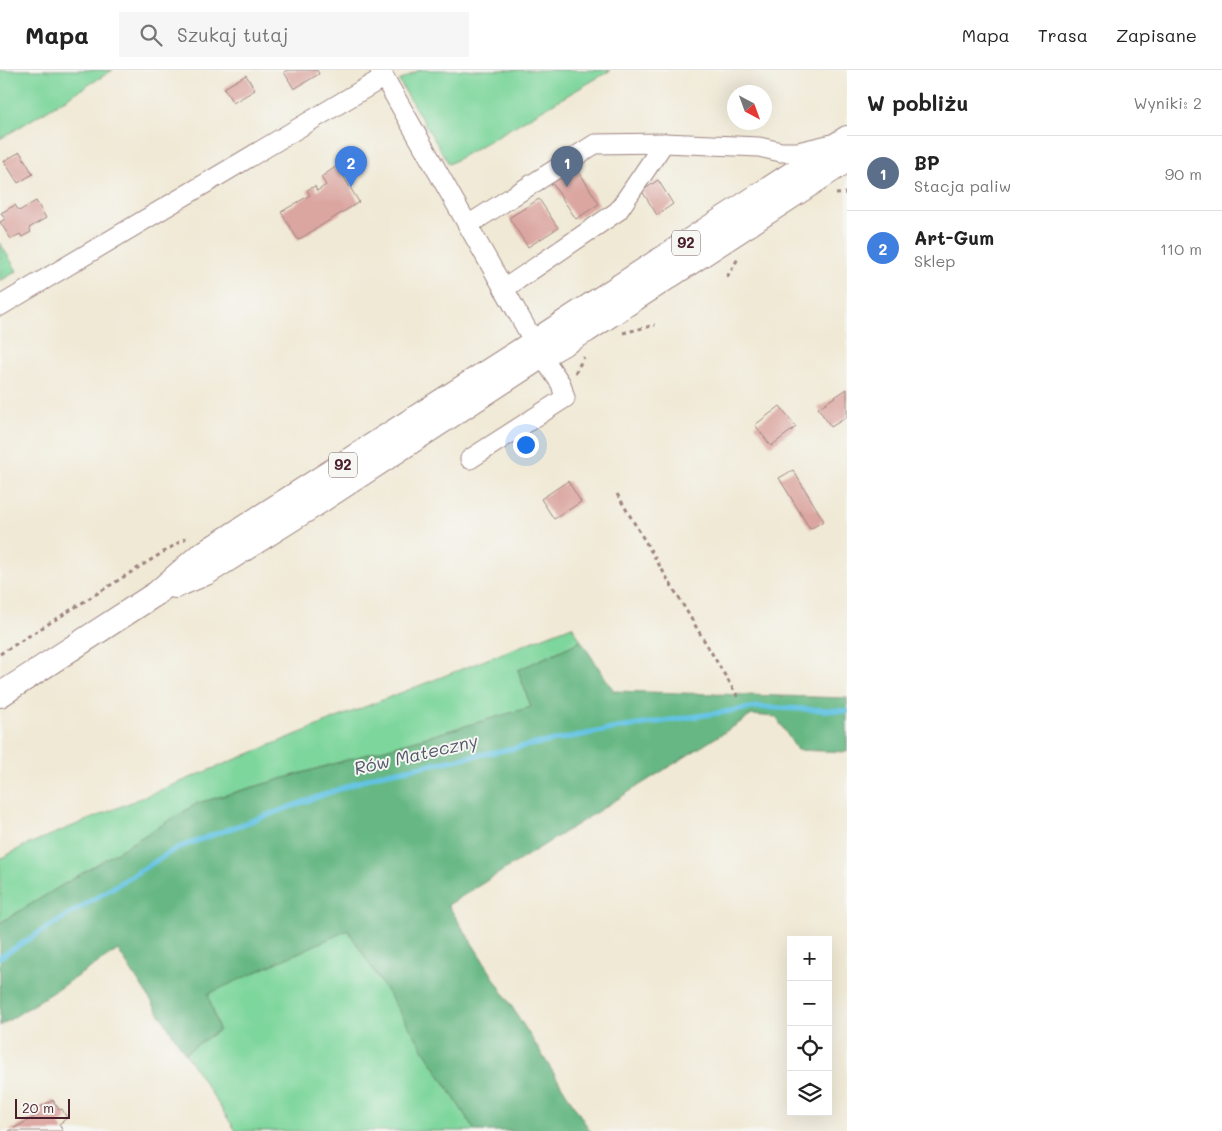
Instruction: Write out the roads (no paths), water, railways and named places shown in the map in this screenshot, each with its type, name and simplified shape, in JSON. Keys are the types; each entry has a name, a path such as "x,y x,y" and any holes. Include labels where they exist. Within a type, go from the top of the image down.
{"main road":[{"name":"92","path":"0,695 157,593 206,573 311,507 538,349 844,147"}],"street":[{"path":"0,306 382,74 538,349 561,384 564,398 470,459"},
{"path":"468,225 595,144 664,142 759,147 781,152 844,147"},
{"path":"504,289 618,212 664,142"}],"waterway":[{"name":"Rów Mateczny","path":"0,957 177,848 378,775 612,729 757,707 847,711"}],"place":[{"name":"Art-Gum","path":"351,187"},
{"name":"BP","path":"567,187"}]}
